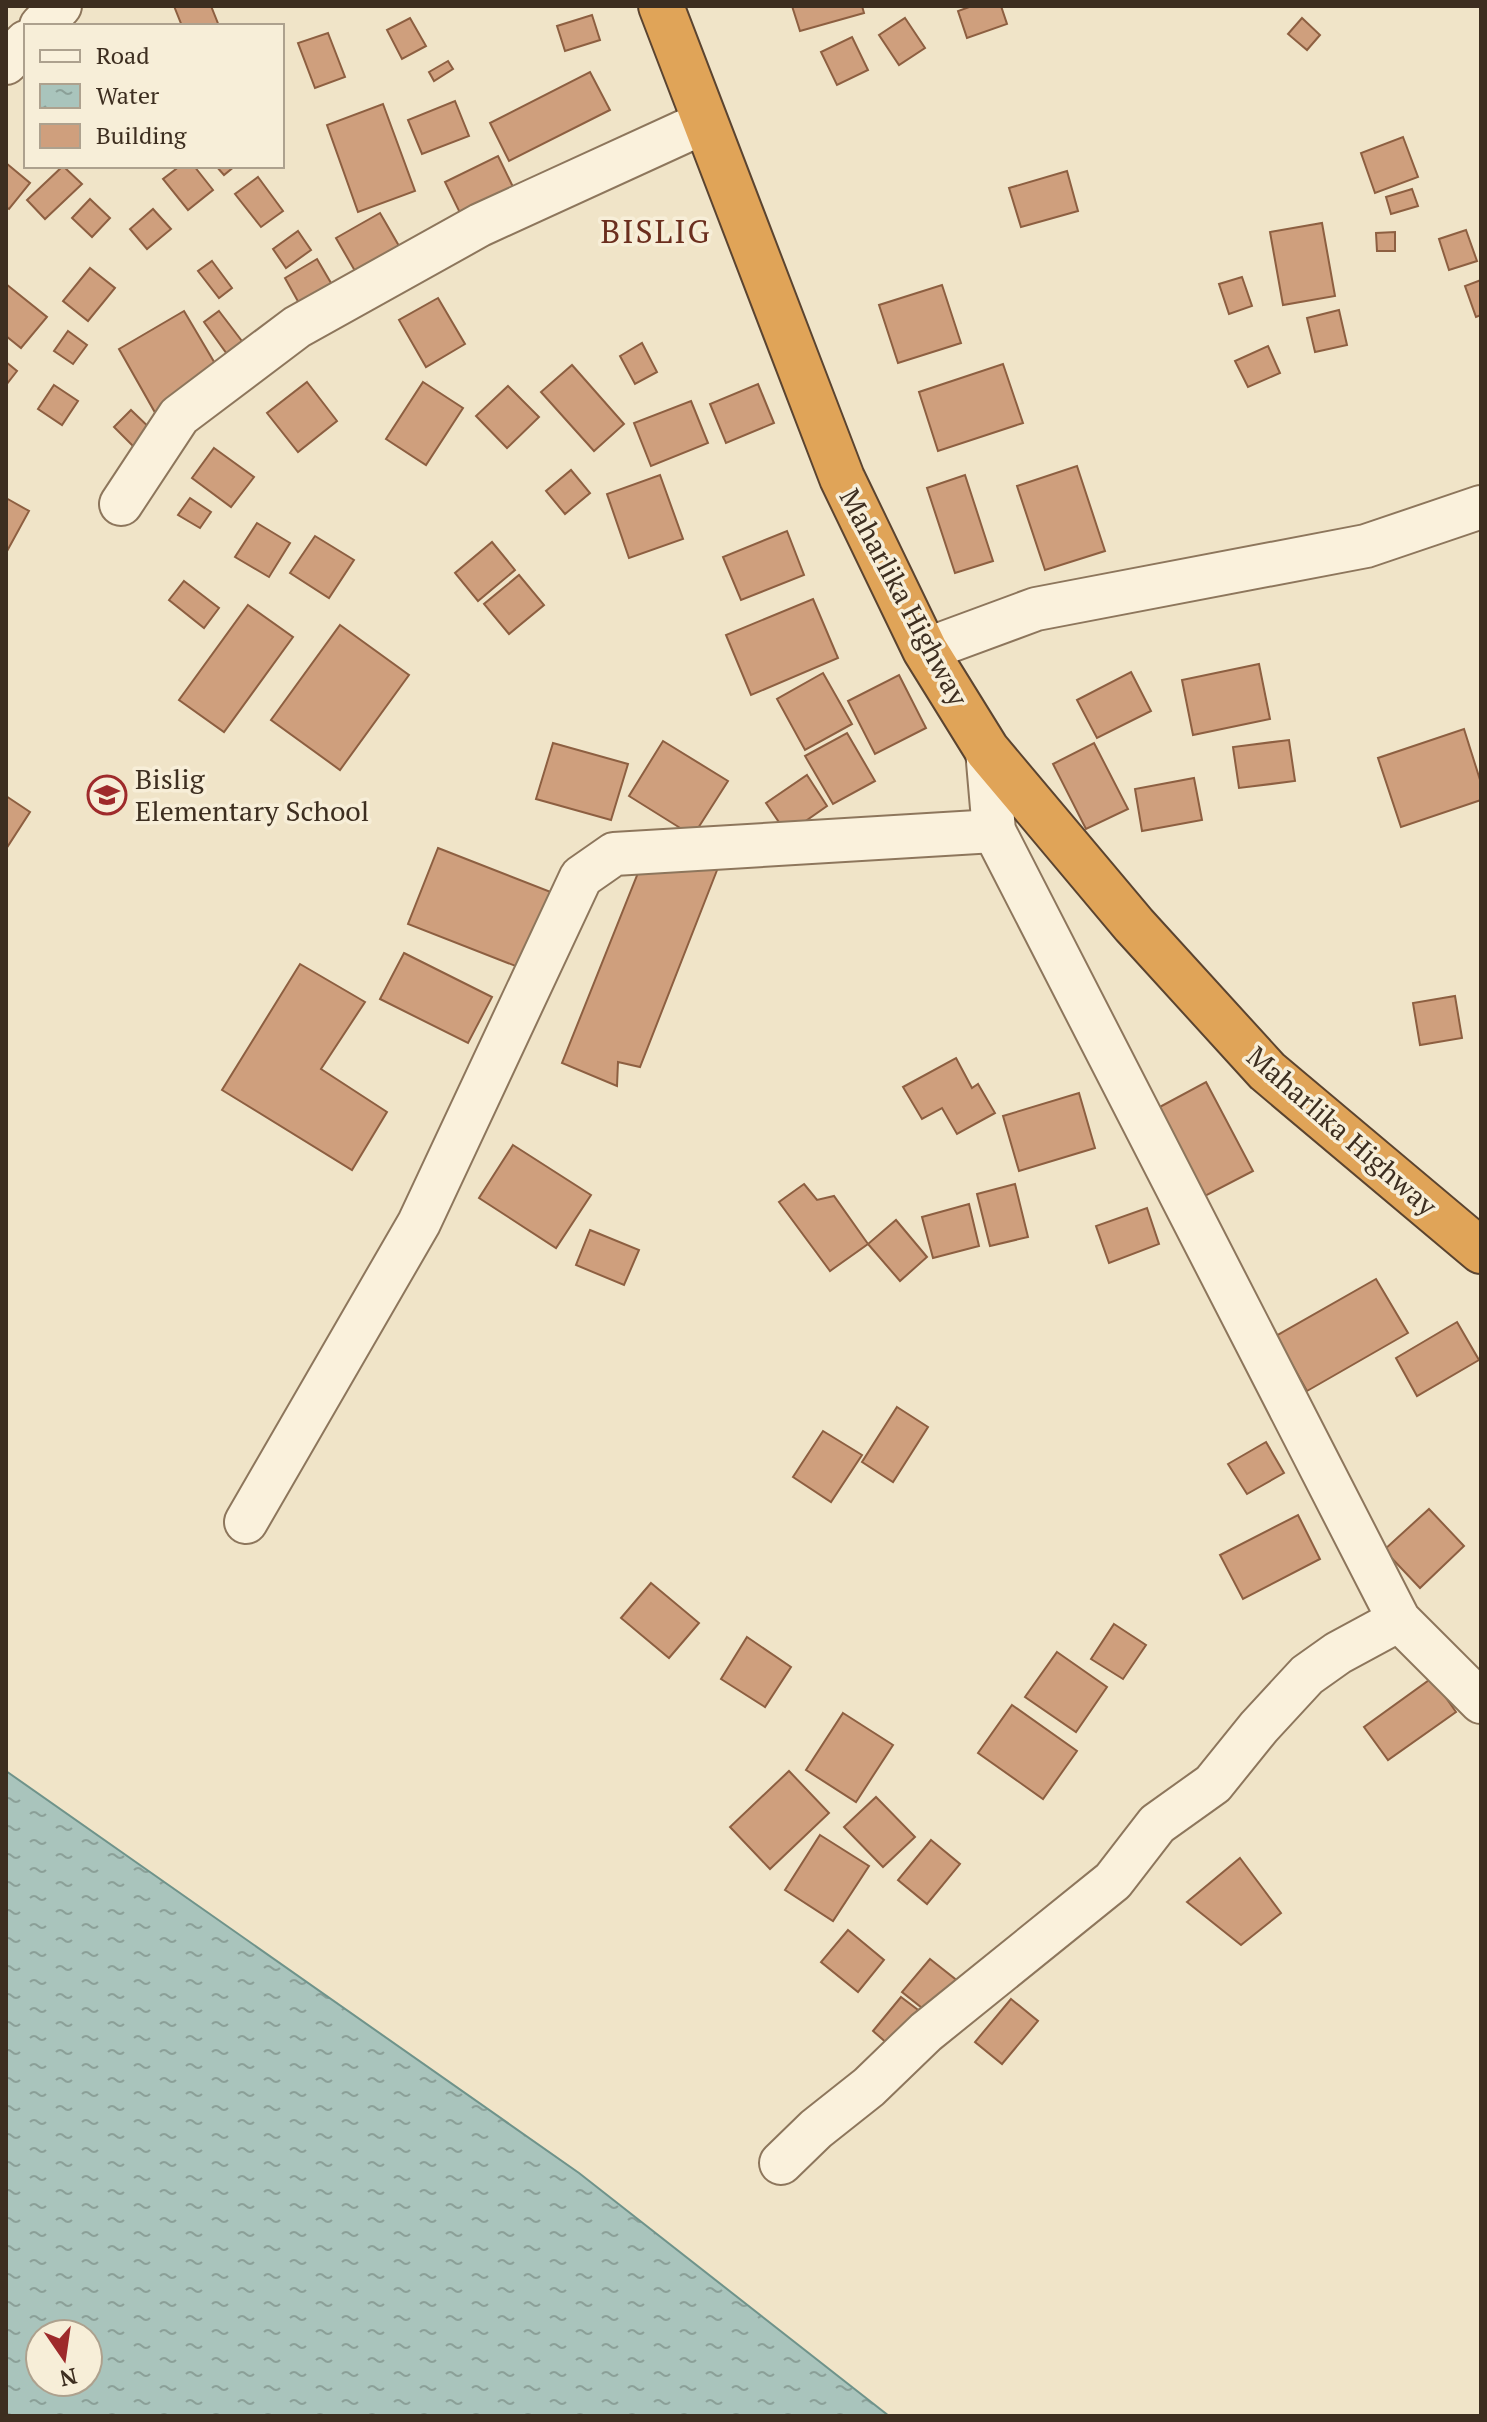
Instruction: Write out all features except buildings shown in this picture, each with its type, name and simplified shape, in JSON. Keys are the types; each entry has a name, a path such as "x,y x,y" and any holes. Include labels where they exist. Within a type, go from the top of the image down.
{"highway":[{"name":"Maharlika Highway","path":"661,6 842,478 925,650 987,750 1134,925 1267,1071 1481,1251"}],"street":[{"path":"43,24 60,6"},
{"path":"6,63 24,44"},
{"path":"121,504 179,416 297,327 480,225 705,122"},
{"path":"925,650 1036,609 1366,546 1481,507"},
{"path":"987,750 994,831 1399,1620 1481,1702"},
{"path":"246,1522 419,1223 581,877 614,854 994,831"},
{"path":"781,2163 816,2129 869,2087 915,2042 1113,1881 1157,1824 1213,1784 1307,1675 1338,1653 1399,1620"}],"water":[{"path":"6,1771 579,2173 889,2416 6,2416"}],"place":[{"name":"Bislig Elementary School","path":"107,795"}],"district":[{"name":"BISLIG","path":"656,232"}]}
